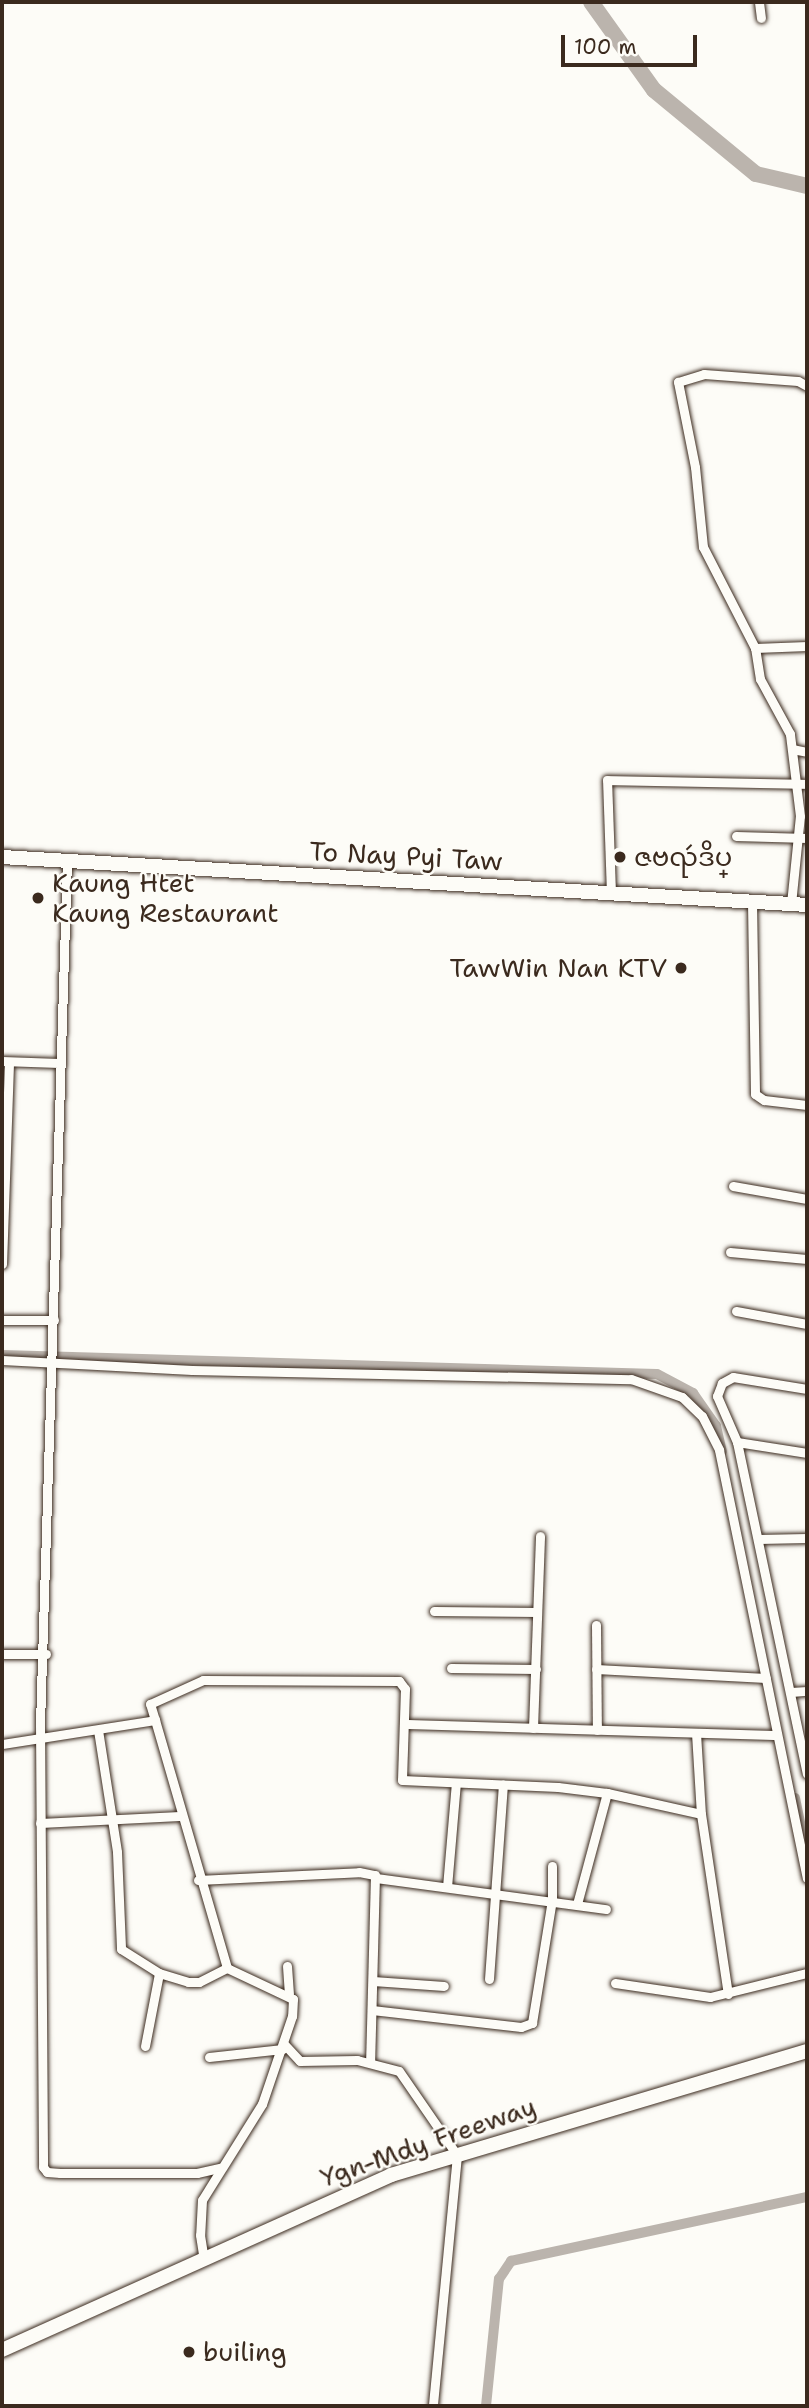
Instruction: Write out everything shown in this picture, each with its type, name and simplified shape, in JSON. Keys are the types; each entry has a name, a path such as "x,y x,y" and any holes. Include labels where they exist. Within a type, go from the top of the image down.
{"main road":[{"name":"To Nay Pyi Taw","path":"2,857 807,905"},
{"name":"Ygn-Mdy Freeway","path":"2,2350 354,2190 457,2155 807,2051"}],"street":[{"path":"760,2 761,18"},
{"path":"791,904 803,838 792,750 779,711 760,679 755,648 703,547 695,467 678,382 704,374 798,380 807,386"},
{"path":"755,648 807,646"},
{"path":"792,750 807,752"},
{"path":"611,893 607,780 807,783"},
{"path":"736,836 803,838"},
{"path":"67,860 59,1063 40,1823 44,2169 60,2173 197,2173 219,2168"},
{"path":"752,902 755,1094 764,1100 807,1105"},
{"path":"2,1264 5,1062 59,1063"},
{"path":"733,1186 807,1199"},
{"path":"730,1252 807,1259"},
{"path":"736,1311 807,1324"},
{"path":"2,1320 54,1320"},
{"path":"2,1360 53,1360 192,1370 632,1379 665,1388 692,1404 719,1450 807,1878"},
{"path":"807,1389 728,1377 717,1396 737,1442 804,1744 807,1774"},
{"path":"737,1442 807,1454"},
{"path":"533,1728 540,1536"},
{"path":"758,1539 807,1538"},
{"path":"434,1611 537,1612"},
{"path":"596,1625 597,1730"},
{"path":"2,1654 46,1654"},
{"path":"451,1668 536,1669"},
{"path":"596,1669 766,1678"},
{"path":"227,1968 198,1880 150,1704 196,1682 258,1678 402,1682 404,1724 401,1780 607,1793 701,1814"},
{"path":"791,1692 807,1691"},
{"path":"2,1744 155,1720"},
{"path":"404,1724 777,1735"},
{"path":"98,1730 113,1821 118,1942 130,1959 146,1962 159,1973 193,1982 227,1968 289,1994"},
{"path":"695,1733 701,1814 727,1994"},
{"path":"447,1887 456,1783"},
{"path":"489,1979 503,1785"},
{"path":"577,1904 607,1793"},
{"path":"40,1823 180,1816"},
{"path":"372,2010 521,2027 532,2023 552,1899 552,1866"},
{"path":"198,1880 373,1873 376,1878 370,2062"},
{"path":"376,1878 552,1899 606,1909"},
{"path":"204,2260 200,2209 219,2168 262,2104 294,2009 289,1994 288,1966"},
{"path":"145,2046 159,1973"},
{"path":"615,1983 671,1994 727,1994 807,1973"},
{"path":"373,1981 443,1986"},
{"path":"209,2057 283,2046 300,2061 370,2062 407,2077 457,2155 433,2406"}],"waterway":[{"path":"591,2 654,90 756,174 807,186"},
{"path":"2,1355 657,1374 693,1393 716,1426 722,1451"},
{"path":"795,1798 807,1856"},
{"path":"486,2406 499,2279 511,2261 807,2197"}],"place":[{"name":"ဇဗၺဴဒိပ္","path":"620,857"},
{"name":"Kaung Htet Kaung Restaurant","path":"38,898"},
{"name":"TawWin Nan KTV","path":"681,968"},
{"name":"builing","path":"189,2352"}]}
